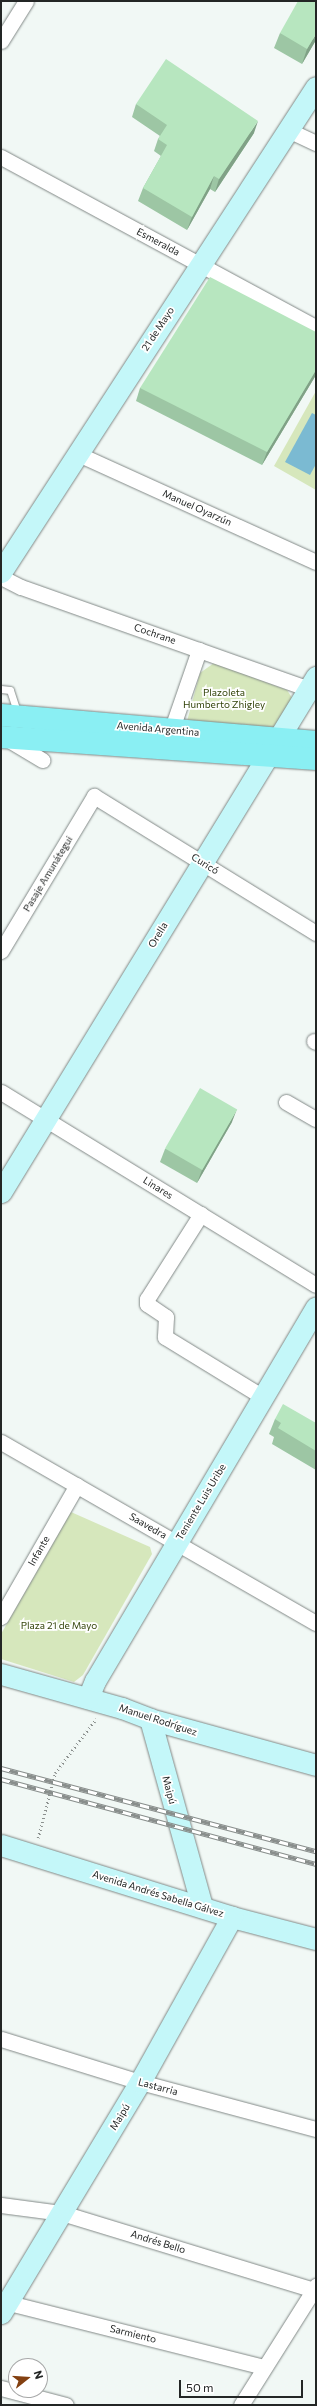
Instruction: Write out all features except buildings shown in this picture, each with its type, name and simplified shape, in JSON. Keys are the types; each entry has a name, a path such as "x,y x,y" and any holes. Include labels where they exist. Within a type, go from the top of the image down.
{"main road":[{"name":"Avenida Argentina","path":"10,716 171,731 273,747 316,759"},
{"name":"Avenida Argentina","path":"2,737 273,747 316,742"}],"street":[{"path":"1,41 26,1"},
{"name":"21 de Mayo","path":"1,572 316,87"},
{"path":"288,130 316,143"},
{"name":"Esmeralda","path":"1,157 316,327"},
{"name":"Manuel Oyarzún","path":"78,454 316,562"},
{"name":"Cochrane","path":"1,577 21,587 199,650 312,683"},
{"path":"171,731 199,650"},
{"name":"Orella","path":"1,1192 312,683"},
{"path":"2,737 42,760"},
{"name":"Curicó","path":"94,796 316,933"},
{"name":"Pasaje Amunátegui","path":"1,951 94,796"},
{"name":"Linares","path":"1,1092 316,1284"},
{"path":"286,1102 316,1119"},
{"path":"201,1214 147,1299 147,1304 166,1317 165,1337 263,1397"},
{"name":"Teniente Luis Uribe","path":"96,1700 95,1681 316,1308"},
{"name":"Saavedra","path":"1,1442 316,1623"},
{"name":"Infante","path":"1,1617 77,1485"},
{"name":"Manuel Rodríguez","path":"1,1674 96,1700 150,1719 316,1765"},
{"name":"Maipú","path":"150,1719 202,1907"},
{"name":"Avenida Andrés Sabella Gálvez","path":"2,1847 232,1916 316,1939"},
{"name":"Maipú","path":"3,2306 62,2213 140,2082 232,1916"},
{"name":"Lastarria","path":"1,2039 140,2082 316,2129"},
{"name":"Andrés Bello","path":"1,2205 62,2213 315,2288"},
{"path":"240,2405 315,2288"},
{"name":"Sarmiento","path":"3,2306 264,2367"},
{"path":"1,2388 66,2405"}],"lane":[{"path":"1,689 10,690 10,716"}],"path":[{"path":"39,1838 55,1773 92,1726 96,1700"}],"green space":[{"path":"316,391 316,490 274,466"},
{"name":"Plazoleta Humberto Zhigley","path":"214,663 287,690 294,701 275,731 186,725 200,673"},
{"name":"Plaza 21 de Mayo","path":"71,1512 150,1547 152,1554 83,1675 74,1682 1,1659 1,1634"}],"water":[{"path":"312,413 316,415 316,464 310,475 285,462"}],"railway":[{"path":"1,1768 316,1851"},
{"path":"1,1779 316,1864"}]}
